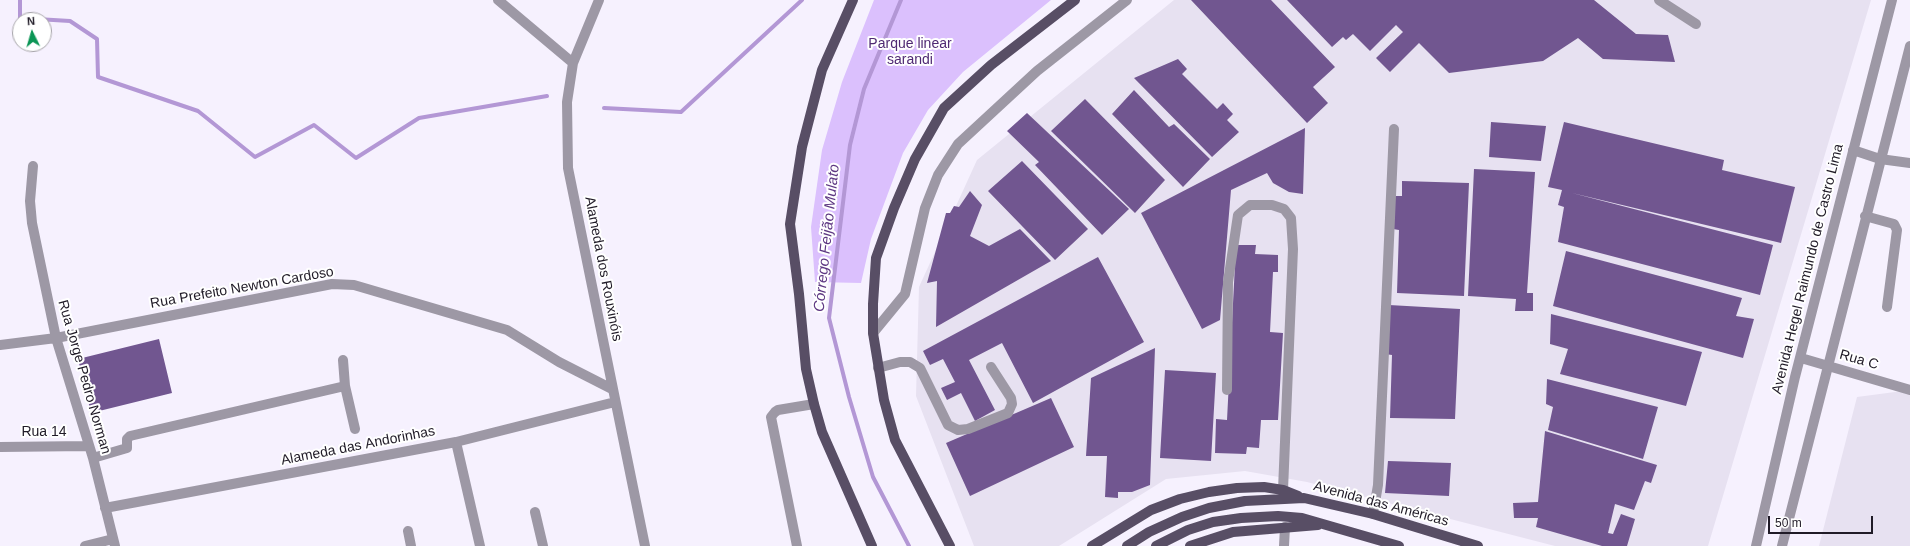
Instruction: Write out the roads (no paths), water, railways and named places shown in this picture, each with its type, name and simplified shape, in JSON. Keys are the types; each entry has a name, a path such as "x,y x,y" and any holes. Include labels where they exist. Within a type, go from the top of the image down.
{"main road":[{"path":"853,0 822,70 802,147 790,224 800,294 806,369 814,404 822,432 871,545"},
{"path":"950,546 895,440 884,400 873,333 876,258 894,208 916,158 944,108 991,64 1075,0"},
{"path":"1092,546 1152,510 1180,499 1209,492 1237,488 1264,487 1283,490 1304,498"},
{"name":"Avenida das Américas","path":"1127,546 1149,532 1182,517 1209,508 1245,501 1304,498 1374,514 1478,546"},
{"path":"1156,546 1188,530 1227,520 1278,516 1302,518 1328,524 1399,546"},
{"path":"1190,546 1233,532 1328,524"}],"street":[{"path":"498,0 573,63"},
{"name":"Alameda dos Rouxinóis","path":"599,0 573,63 567,102 568,168 645,546"},
{"path":"873,333 905,294 925,208 938,175 958,144 1037,71 1127,0"},
{"path":"1659,0 1696,24"},
{"name":"Avenida Hegel Raimundo de Castro Lima","path":"1756,546 1801,358 1892,0"},
{"path":"1782,546 1865,216 1910,46"},
{"path":"1374,514 1378,485 1394,129"},
{"path":"1853,150 1880,159 1910,163"},
{"name":"Rua Jorge Pedro Norman","path":"33,166 30,201 32,223 56,338 88,446 93,458 114,543"},
{"path":"1227,390 1228,282 1238,215 1250,205 1272,205 1284,210 1291,218 1293,249 1283,490"},
{"path":"1865,216 1894,224 1897,230 1887,307"},
{"name":"Rua Prefeito Newton Cardoso","path":"0,345 56,338 332,284 354,285 506,330 559,362 612,389"},
{"name":"Rua C","path":"1801,358 1910,390"},
{"path":"343,360 345,386 355,429"},
{"path":"878,368 900,362 910,362 920,368 948,425 958,430 968,430 1008,413 1012,404 1011,398 991,367"},
{"path":"93,458 127,448 127,439 130,436 345,386"},
{"name":"Alameda das Andorinhas","path":"105,508 456,442 615,402"},
{"path":"797,546 771,417 778,410 814,404"},
{"path":"456,442 480,546"},
{"name":"Rua 14","path":"0,447 88,446"},
{"path":"535,512 543,546"},
{"path":"1284,546 1285,527"},
{"path":"408,531 411,546"},
{"path":"85,546 114,543"}],"waterway":[{"name":"Córrego Feijão Mulato","path":"20,0 20,18 70,21 97,39 98,77 198,111 255,157 314,125 356,158 419,118 547,96"},
{"name":"Córrego Feijão Mulato","path":"604,108 681,112 802,0"},
{"name":"Córrego Feijão Mulato","path":"901,0 864,89 850,145 829,318 849,397 873,477 909,546"}],"park label":[{"name":"Parque linear sarandi","path":"910,52"}]}
